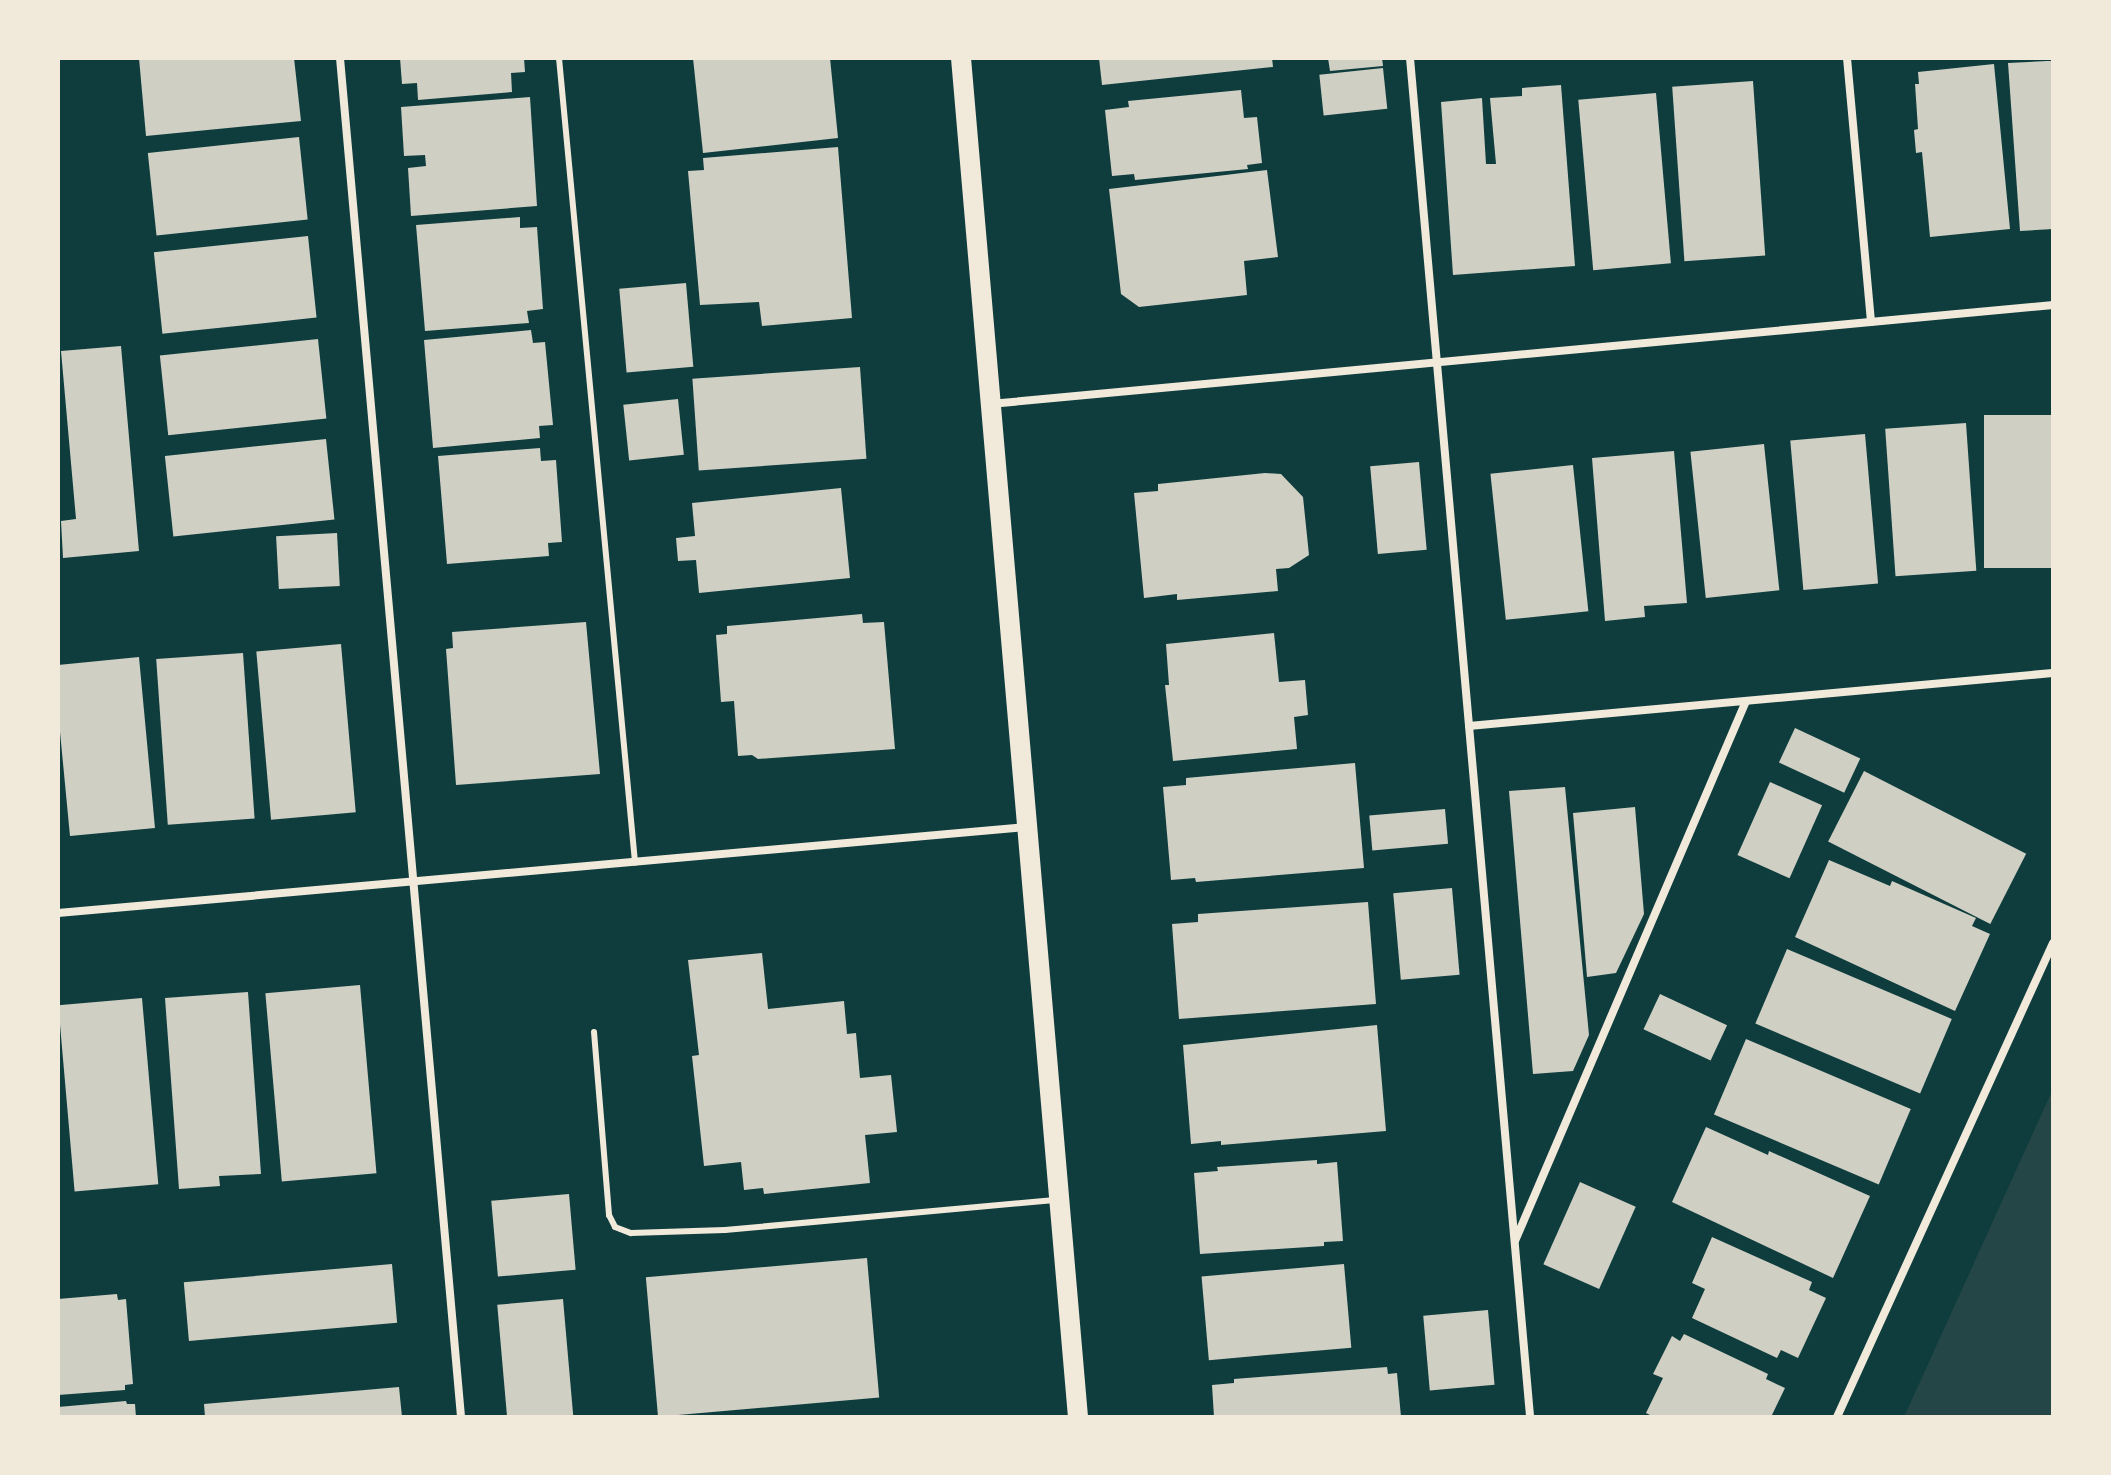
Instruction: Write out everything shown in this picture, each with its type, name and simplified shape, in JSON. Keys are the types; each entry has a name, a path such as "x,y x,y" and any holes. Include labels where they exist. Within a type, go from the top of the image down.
{"main road":[{"path":"961,58 1078,1417"}],"street":[{"path":"340,58 461,1417"},
{"path":"1410,58 1530,1417"},
{"path":"1847,58 1871,322"},
{"path":"990,404 2053,305"},
{"path":"1469,726 2053,673"},
{"path":"1515,1242 1746,701"},
{"path":"58,913 1025,827"},
{"path":"1837,1417 2053,943"}],"lane":[{"path":"559,58 635,862"},
{"path":"594,1032 609,1215 615,1227 631,1233 725,1230 1059,1199"}],"shaded area":[{"path":"2053,1089 2053,1417 1904,1417"}],"building":[{"path":"139,58 294,58 301,121 146,136"},
{"path":"400,58 524,58 525,72 511,73 512,92 418,100 417,83 402,84"},
{"path":"693,58 830,58 838,138 703,153"},
{"path":"1099,58 1272,58 1273,67 1102,85"},
{"path":"1328,58 1382,58 1383,66 1330,71"},
{"path":"2053,61 2053,229 2020,231 2008,63"},
{"path":"1994,64 2010,229 1930,237 1922,152 1916,153 1914,130 1918,129 1915,84 1919,84 1918,72"},
{"path":"1383,68 1387,109 1324,115 1319,75"},
{"path":"1753,81 1765,256 1684,261 1672,87"},
{"path":"1561,85 1575,266 1453,275 1441,102 1482,98 1486,164 1496,164 1490,98 1522,96 1522,88"},
{"path":"1241,90 1244,118 1257,117 1262,163 1247,165 1248,169 1135,180 1134,174 1112,176 1105,110 1129,107 1128,101"},
{"path":"1656,93 1671,263 1593,270 1578,100"},
{"path":"530,97 537,206 411,216 408,168 426,166 425,155 404,156 401,107"},
{"path":"299,137 308,220 157,235 148,153"},
{"path":"838,147 852,318 762,326 759,302 700,305 688,171 704,170 703,158"},
{"path":"1267,170 1278,257 1244,261 1247,295 1139,307 1121,294 1109,189"},
{"path":"520,217 520,228 537,227 543,309 527,311 529,323 425,331 416,225"},
{"path":"308,236 317,318 162,334 154,252"},
{"path":"686,283 693,367 627,373 619,289"},
{"path":"531,330 533,343 545,342 553,425 539,426 540,438 433,448 424,340"},
{"path":"318,339 326,419 168,435 160,356"},
{"path":"121,346 139,551 63,558 61,521 76,519 61,351"},
{"path":"860,367 866,459 699,470 692,379"},
{"path":"678,399 684,455 629,460 623,405"},
{"path":"1984,415 2053,415 2053,568 1984,568"},
{"path":"1966,423 1976,571 1896,576 1885,429"},
{"path":"1865,434 1878,583 1803,590 1790,441"},
{"path":"326,439 334,520 173,536 165,456"},
{"path":"1764,444 1779,590 1706,598 1690,452"},
{"path":"540,448 541,461 556,460 562,542 548,543 549,556 447,564 438,456"},
{"path":"1674,451 1687,603 1644,606 1645,617 1605,621 1592,458"},
{"path":"1419,462 1427,550 1378,554 1370,466"},
{"path":"1573,465 1588,611 1506,620 1490,474"},
{"path":"1281,474 1303,497 1309,555 1289,568 1276,569 1278,591 1177,600 1177,594 1144,598 1134,493 1158,491 1158,484"},
{"path":"841,488 850,578 699,593 696,560 678,561 676,538 695,536 692,503"},
{"path":"337,533 340,586 279,589 276,536"},
{"path":"862,614 863,623 884,622 895,749 758,759 752,755 738,756 734,701 721,702 716,635 727,634 727,626"},
{"path":"586,622 600,774 456,785 446,649 453,648 452,632"},
{"path":"1274,633 1279,682 1305,680 1308,715 1294,717 1297,749 1173,761 1165,685 1169,685 1166,644"},
{"path":"341,644 356,812 271,820 256,651"},
{"path":"243,653 255,819 168,825 156,659"},
{"path":"139,657 155,828 70,836 58,711 58,665"},
{"path":"1795,728 1860,758 1844,793 1779,762"},
{"path":"1355,763 1364,868 1196,882 1195,878 1171,880 1163,787 1186,785 1186,778"},
{"path":"1864,771 2026,854 1990,924 1828,841"},
{"path":"1770,782 1822,805 1790,878 1737,855"},
{"path":"1565,787 1589,1035 1573,1071 1533,1074 1509,791"},
{"path":"1635,807 1644,914 1616,973 1587,977 1573,813"},
{"path":"1445,809 1448,844 1372,850 1369,816"},
{"path":"1829,860 1890,886 1892,881 1976,918 1972,926 1990,934 1955,1011 1795,937"},
{"path":"1452,888 1460,975 1401,980 1393,893"},
{"path":"1368,902 1376,1004 1179,1019 1172,924 1198,922 1198,914"},
{"path":"1787,949 1952,1019 1920,1094 1755,1024"},
{"path":"762,953 768,1009 844,1001 847,1034 856,1033 860,1078 891,1075 897,1132 865,1135 870,1183 764,1194 763,1188 744,1190 741,1162 704,1166 692,1056 699,1055 688,960"},
{"path":"360,985 376,1173 282,1182 265,993"},
{"path":"248,992 261,1174 219,1176 220,1186 179,1189 165,998"},
{"path":"1660,994 1727,1025 1711,1061 1644,1029"},
{"path":"142,998 158,1184 75,1192 58,1005"},
{"path":"1377,1025 1386,1131 1221,1145 1221,1141 1191,1144 1183,1045"},
{"path":"1746,1039 1911,1109 1879,1184 1714,1114"},
{"path":"1706,1127 1870,1196 1833,1278 1672,1202"},
{"path":"1317,1160 1317,1164 1337,1162 1343,1241 1324,1242 1324,1246 1200,1254 1194,1173 1218,1171 1217,1167"},
{"path":"1580,1182 1636,1207 1599,1289 1543,1264"},
{"path":"569,1194 576,1270 498,1277 491,1201"},
{"path":"1712,1237 1812,1282 1809,1290 1826,1298 1798,1358 1781,1350 1777,1358 1692,1318 1705,1289 1692,1283"},
{"path":"867,1258 879,1397 658,1417 646,1277"},
{"path":"392,1264 397,1323 189,1341 184,1282"},
{"path":"1344,1264 1351,1348 1209,1360 1202,1276"},
{"path":"117,1294 118,1300 126,1299 133,1384 125,1385 125,1390 58,1395 58,1299"},
{"path":"563,1299 573,1417 507,1417 497,1305"},
{"path":"1488,1310 1495,1385 1430,1390 1423,1316"},
{"path":"1684,1334 1768,1374 1766,1379 1785,1388 1771,1417 1654,1417 1646,1413 1663,1378 1653,1374 1672,1336 1680,1341"},
{"path":"1387,1367 1388,1374 1397,1373 1401,1417 1214,1417 1212,1385 1234,1383 1234,1379"},
{"path":"399,1387 402,1417 205,1417 204,1404"},
{"path":"126,1401 127,1404 135,1404 136,1417 58,1417 58,1407"}]}
